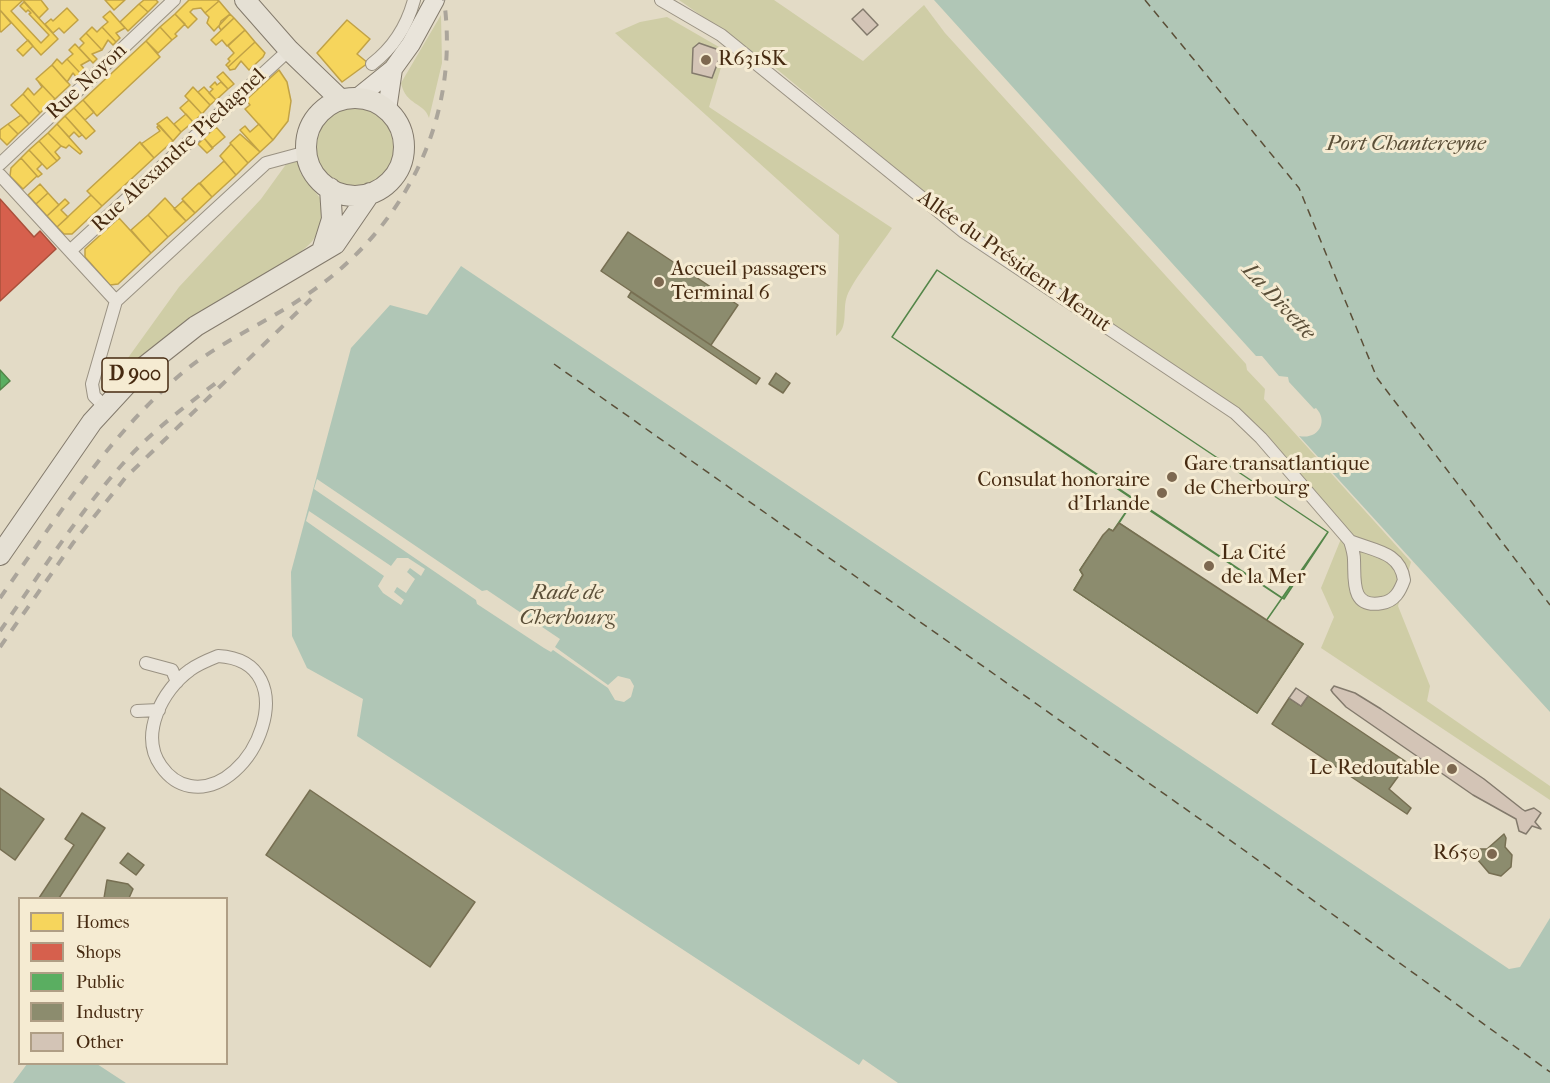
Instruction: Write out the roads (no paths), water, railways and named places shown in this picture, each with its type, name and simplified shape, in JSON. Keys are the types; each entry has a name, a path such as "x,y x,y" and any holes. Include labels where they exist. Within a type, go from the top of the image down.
{"main road":[{"path":"245,0 294,55 349,99 373,102 387,110 402,134 403,157 390,180 370,193 349,195 330,188 314,173 307,152 309,132 319,114 349,99"},
{"path":"294,55 312,86 319,114"},
{"path":"322,251 332,219 330,188"},
{"name":"D 900","path":"0,555 105,406 138,370 175,341 335,244 370,193"}],"street":[{"name":"Rue Noyon","path":"0,164 174,0"},
{"path":"372,64 391,47 404,26 414,0"},
{"path":"349,99 393,69 411,44 435,0"},
{"name":"Allée du Président Menut","path":"661,0 721,35 964,232 1235,413 1261,438 1350,541"},
{"name":"Rue Alexandre Piedagnel","path":"70,251 294,55"},
{"path":"387,110 393,69"},
{"path":"105,406 97,401 92,384 116,301 266,163 307,152"},
{"path":"0,175 116,301"},
{"path":"1350,541 1385,553 1399,563 1404,580 1394,598 1380,604 1371,603 1359,596 1353,583 1354,560 1350,541"},
{"path":"218,656 232,657 255,671 262,681 267,696 264,723 251,750 241,764 222,781 197,786 176,780 157,760 152,746 152,729 159,710 177,682 188,671 218,656"},
{"path":"146,663 172,670 177,682"},
{"path":"137,711 159,710"}],"water":[{"path":"934,0 1550,0 1550,712 1299,436 1312,435 1320,429 1322,419 1316,408 1314,409 1289,382 1288,377 1279,376 1262,356 1256,356"},
{"name":"Rade de Cherbourg","path":"461,266 1509,969 1520,967 1550,918 1550,1083 898,1083 863,1059 859,1065 357,736 363,699 307,668 292,636 291,572 351,348 390,305 427,315"},
{"path":"26,1065 99,1065 126,1083 13,1083"}],"railway":[{"path":"0,598 80,485 123,431 147,406 202,358 302,298 338,271 369,241 395,207 417,170 433,130 443,88 447,45 444,0"},
{"path":"0,647 73,543 126,477 311,299"},
{"path":"0,631 111,477 150,436 220,380"}],"place":[{"name":"R631SK","path":"706,60"},
{"name":"Accueil passagers Terminal 6","path":"659,282"},
{"name":"Gare transatlantique de Cherbourg","path":"1172,477"},
{"name":"Consulat honoraire d'Irlande","path":"1162,493"},
{"name":"La Cité de la Mer","path":"1209,566"},
{"name":"Le Redoutable","path":"1452,769"},
{"name":"R650","path":"1492,854"}],"water label":[{"name":"Port Chantereyne","path":"1406,145"},
{"name":"La Divette","path":"1278,302"}]}
